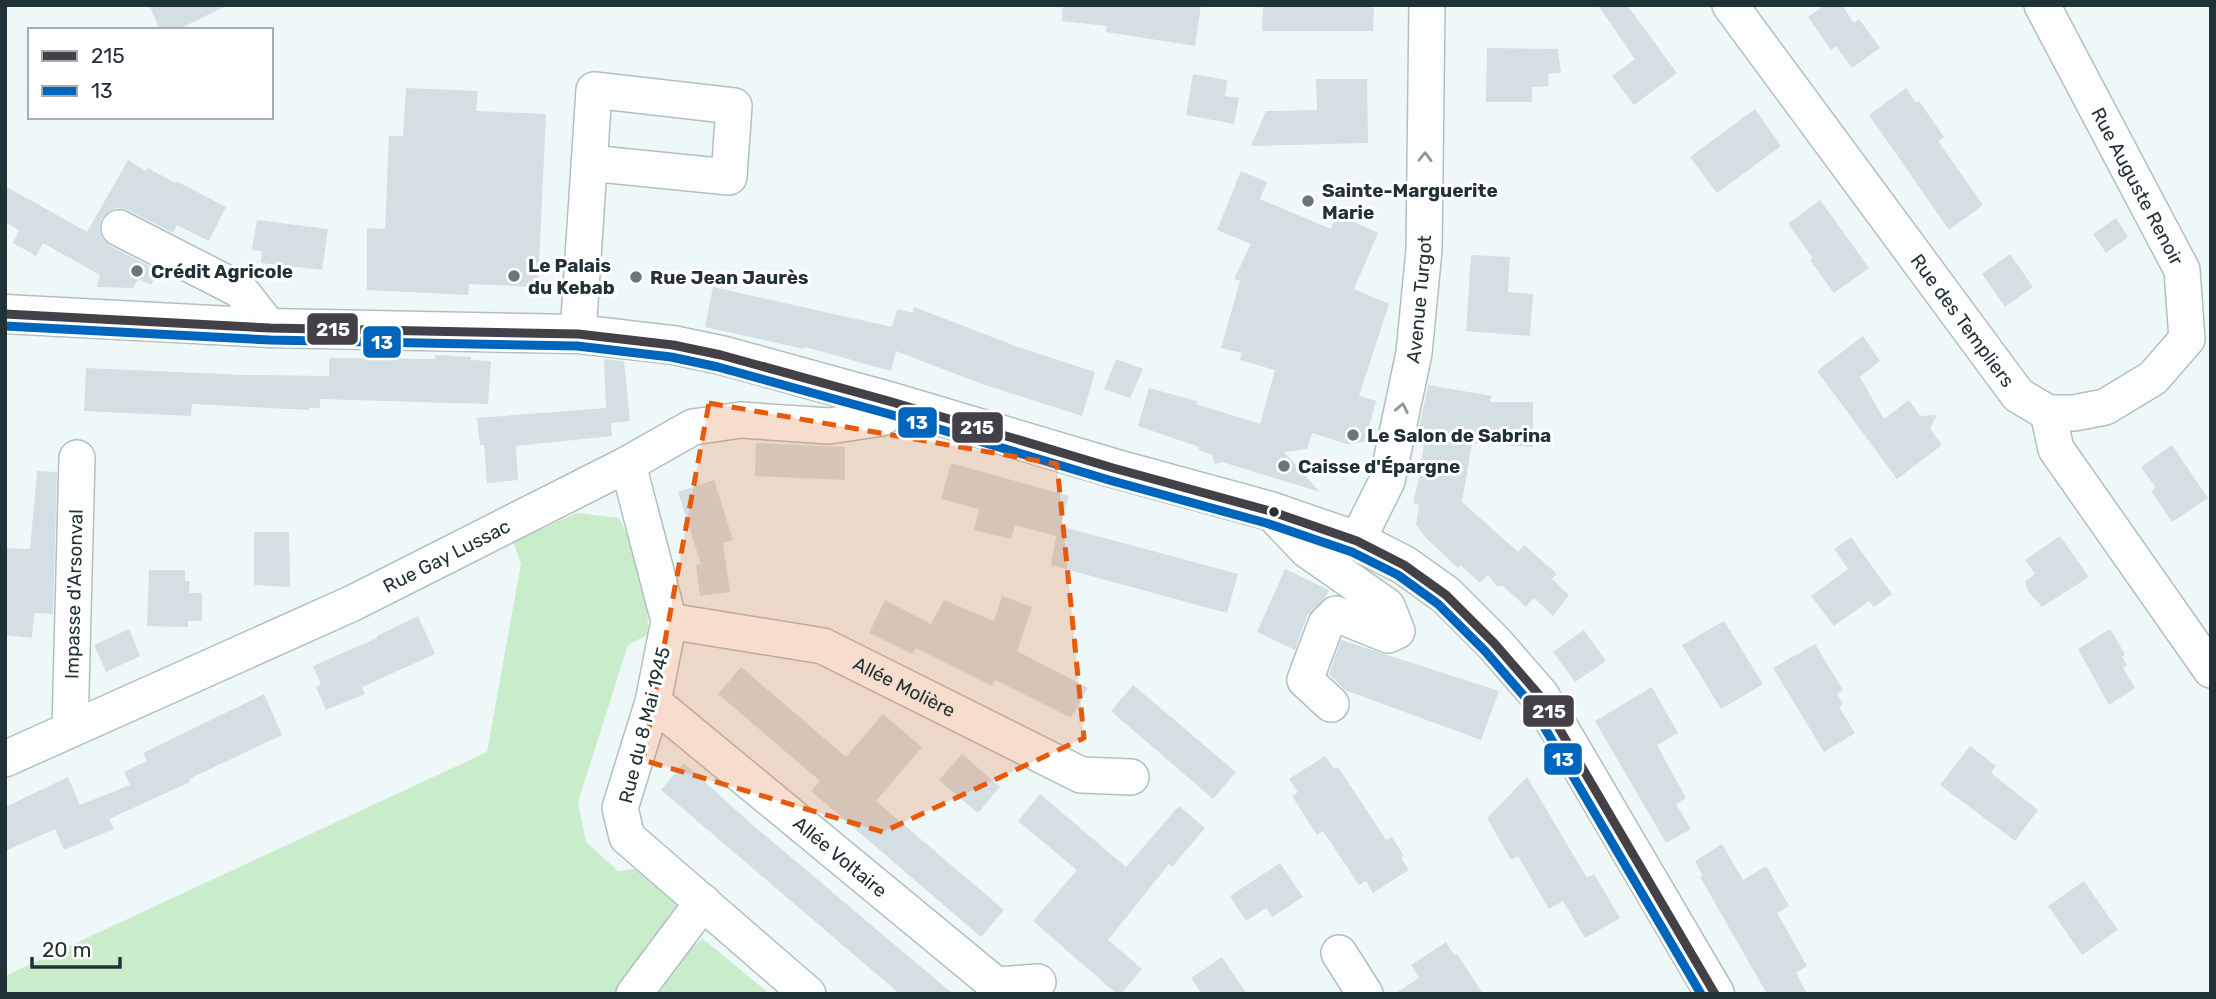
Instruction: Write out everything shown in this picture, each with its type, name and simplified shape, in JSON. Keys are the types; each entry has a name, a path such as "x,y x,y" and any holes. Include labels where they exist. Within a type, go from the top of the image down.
{"main road":[{"path":"5,314 270,328 578,334 673,345 721,355 892,402 1113,468 1270,511 1357,541 1404,565 1446,595 1540,695 1715,994"}],"street":[{"name":"Avenue Turgot","path":"1357,541 1387,481 1414,353 1424,250 1427,5"},
{"name":"Rue des Templiers","path":"1730,5 2018,395 2048,413"},
{"name":"Rue Auguste Renoir","path":"2042,5 2182,270 2187,339 2153,378 2105,407 2074,413 2048,413"},
{"path":"578,334 589,163"},
{"path":"119,228 240,290 270,328"},
{"name":"Rue Gay Lussac","path":"5,759 353,603 626,465 693,427 741,420 828,426 882,418 892,402"},
{"path":"2048,413 2056,449 2211,670"},
{"name":"Impasse d'Arsonval","path":"70,729 77,458"},
{"name":"Rue du 8 Mai 1945","path":"626,465 670,621 653,702 620,808 627,837 808,994"},
{"path":"1270,511 1307,550 1387,606 1397,631 1388,635 1336,614 1326,624 1305,680 1331,704"},
{"name":"Allée Molière","path":"670,621 823,646 1082,775 1131,776"},
{"name":"Allée Voltaire","path":"653,702 996,985 1038,982"},
{"path":"635,994 703,902"},
{"path":"1339,953 1365,994"}],"highlighted area":[{"path":"709,403 1057,464 1084,738 883,832 643,760"}],"green space":[{"path":"577,513 619,518 643,568 649,634 628,645 578,802 586,842 618,871 642,868 680,907 674,931 695,946 702,938 770,994 5,994 5,976 487,752 521,563 513,542"}],"building":[{"path":"149,5 228,5 181,28 159,28"},
{"path":"1063,5 1201,5 1195,46 1106,32 1107,26 1062,21"},
{"path":"1263,5 1374,5 1373,31 1262,31"},
{"path":"1598,5 1627,5 1677,73 1634,105 1612,76 1635,59"},
{"path":"1825,5 1842,5 1854,23 1859,19 1880,48 1852,68 1836,46 1831,50 1808,17"},
{"path":"1487,48 1558,49 1561,73 1548,74 1549,86 1532,87 1532,102 1486,102"},
{"path":"1193,74 1227,80 1225,96 1239,98 1234,124 1186,115"},
{"path":"1316,79 1367,79 1368,143 1251,146 1266,111 1317,110"},
{"path":"406,88 478,91 476,111 546,114 538,287 469,284 468,295 367,290 367,228 385,229 389,136 403,136"},
{"path":"1906,88 1916,103 1919,101 1944,137 1938,141 1983,205 1949,230 1869,115"},
{"path":"1755,109 1781,146 1717,193 1690,157"},
{"path":"128,160 146,171 148,168 226,207 209,241 177,225 173,233 128,210 117,208 101,219 99,230 110,246 157,270 151,285 138,279 133,288 97,287 100,275 43,243 36,256 13,243 19,230 5,222 5,186 87,232"},
{"path":"1241,171 1267,182 1260,199 1331,229 1337,214 1378,233 1354,289 1389,304 1359,396 1376,401 1365,442 1347,444 1312,433 1307,449 1284,452 1320,492 1222,462 1215,464 1212,455 1198,450 1199,447 1138,426 1149,388 1197,401 1196,404 1260,424 1275,370 1240,360 1242,353 1221,348 1240,281 1234,279 1251,244 1217,230"},
{"path":"1820,200 1869,268 1834,293 1788,224"},
{"path":"2116,218 2128,237 2106,253 2093,234"},
{"path":"257,220 328,229 322,270 261,263 262,251 252,250"},
{"path":"2010,254 2033,287 2005,307 1982,274"},
{"path":"1471,255 1510,257 1508,292 1533,294 1530,336 1466,331"},
{"path":"713,287 892,327 897,309 913,313 914,307 1018,347 1095,372 1082,416 979,383 896,351 891,371 805,347 804,349 705,327"},
{"path":"1863,336 1880,361 1860,377 1884,419 1909,400 1920,416 1937,415 1930,429 1942,445 1897,479 1817,371"},
{"path":"435,355 491,361 488,404 320,399 320,408 309,410 192,404 191,416 84,411 86,368 329,376 329,358 435,359"},
{"path":"604,359 624,361 630,421 611,423 612,436 516,446 518,480 487,483 484,445 480,445 477,418 606,408"},
{"path":"1116,359 1143,369 1130,398 1104,389"},
{"path":"1428,385 1492,396 1490,402 1533,402 1533,447 1472,443 1462,502 1518,552 1524,545 1557,574 1552,579 1569,595 1553,616 1534,598 1526,607 1503,586 1497,586 1488,575 1480,583 1460,565 1458,568 1416,525 1419,505 1413,503 1425,435 1418,434"},
{"path":"756,443 845,447 845,480 755,476"},
{"path":"2172,445 2208,498 2172,522 2151,491 2156,488 2141,467"},
{"path":"951,463 1069,496 1060,526 1238,574 1227,613 1051,565 1056,536 1015,525 1011,539 974,530 979,509 941,499"},
{"path":"37,471 57,472 53,614 34,613 32,638 5,635 5,548 30,549"},
{"path":"714,480 733,540 723,543 730,592 700,596 696,565 701,564 678,492"},
{"path":"254,532 289,532 290,587 254,585"},
{"path":"2060,536 2089,577 2042,607 2028,591 2025,582 2035,574 2025,560"},
{"path":"1851,537 1892,594 1874,607 1869,601 1834,626 1811,596 1848,569 1834,549"},
{"path":"1285,569 1329,590 1325,598 1307,616 1295,650 1257,632"},
{"path":"149,570 185,570 185,581 190,581 189,593 202,593 202,621 188,621 188,627 147,626"},
{"path":"1002,596 1032,607 1017,651 1088,688 1071,718 995,680 992,686 916,648 913,654 869,633 885,600 931,624 944,600 994,621"},
{"path":"418,616 435,654 362,687 365,694 326,710 316,687 321,684 313,666 377,638"},
{"path":"1724,621 1763,684 1721,709 1682,645"},
{"path":"129,629 140,656 106,672 94,645"},
{"path":"2110,629 2125,654 2122,657 2127,665 2123,668 2135,688 2109,705 2078,649"},
{"path":"1584,630 1606,661 1575,682 1553,652"},
{"path":"1341,640 1499,691 1481,740 1345,690 1329,674"},
{"path":"1815,644 1843,690 1837,694 1843,704 1839,707 1855,733 1824,752 1773,668"},
{"path":"741,667 846,757 883,714 922,747 876,801 1004,910 981,937 811,791 820,781 718,694"},
{"path":"1133,685 1236,772 1213,799 1111,711"},
{"path":"1652,687 1678,733 1657,745 1686,798 1676,804 1691,829 1666,843 1595,721"},
{"path":"264,694 282,735 109,819 114,829 64,850 55,829 5,851 5,807 68,777 80,805 130,785 124,772 147,761 143,753"},
{"path":"1970,746 1996,766 1991,773 2038,810 2015,841 1940,785"},
{"path":"962,754 1000,787 978,813 939,780"},
{"path":"1325,756 1334,769 1338,767 1386,840 1392,837 1409,870 1373,893 1366,881 1359,885 1323,831 1317,835 1292,796 1298,792 1289,779"},
{"path":"684,763 748,821 953,994 900,994 661,790"},
{"path":"1527,777 1587,878 1594,874 1620,918 1585,938 1563,901 1549,909 1518,856 1511,860 1487,818"},
{"path":"1040,794 1126,867 1179,806 1205,828 1172,867 1169,864 1108,940 1142,969 1121,994 1117,994 1033,921 1077,870 1018,821"},
{"path":"1722,844 1743,880 1766,866 1789,906 1777,913 1807,966 1796,973 1807,994 1767,994 1700,877 1703,876 1695,861"},
{"path":"1280,863 1303,897 1272,917 1266,908 1246,921 1230,896"},
{"path":"2084,881 2118,930 2082,955 2048,906"},
{"path":"1446,942 1483,994 1394,994 1419,978 1411,965"},
{"path":"1222,957 1247,994 1202,994 1191,978"}],"transit line":[{"name":"215","path":"5,314 270,328 578,334 673,345 721,355 892,402 1113,468 1270,511 1357,541 1404,565 1446,595 1494,643 1540,696 1715,994"},
{"name":"13","path":"5,326 270,340 577,346 671,357 718,367 889,414 1109,480 1266,523 1352,552 1398,575 1438,604 1485,651 1530,703 1701,994"}],"place":[{"name":"Sainte-Marguerite Marie","path":"1308,201"},
{"name":"Crédit Agricole","path":"137,271"},
{"name":"Le Palais du Kebab","path":"514,276"},
{"name":"Rue Jean Jaurès","path":"636,277"},
{"name":"Le Salon de Sabrina","path":"1353,435"},
{"name":"Caisse d'Épargne","path":"1284,466"}]}
